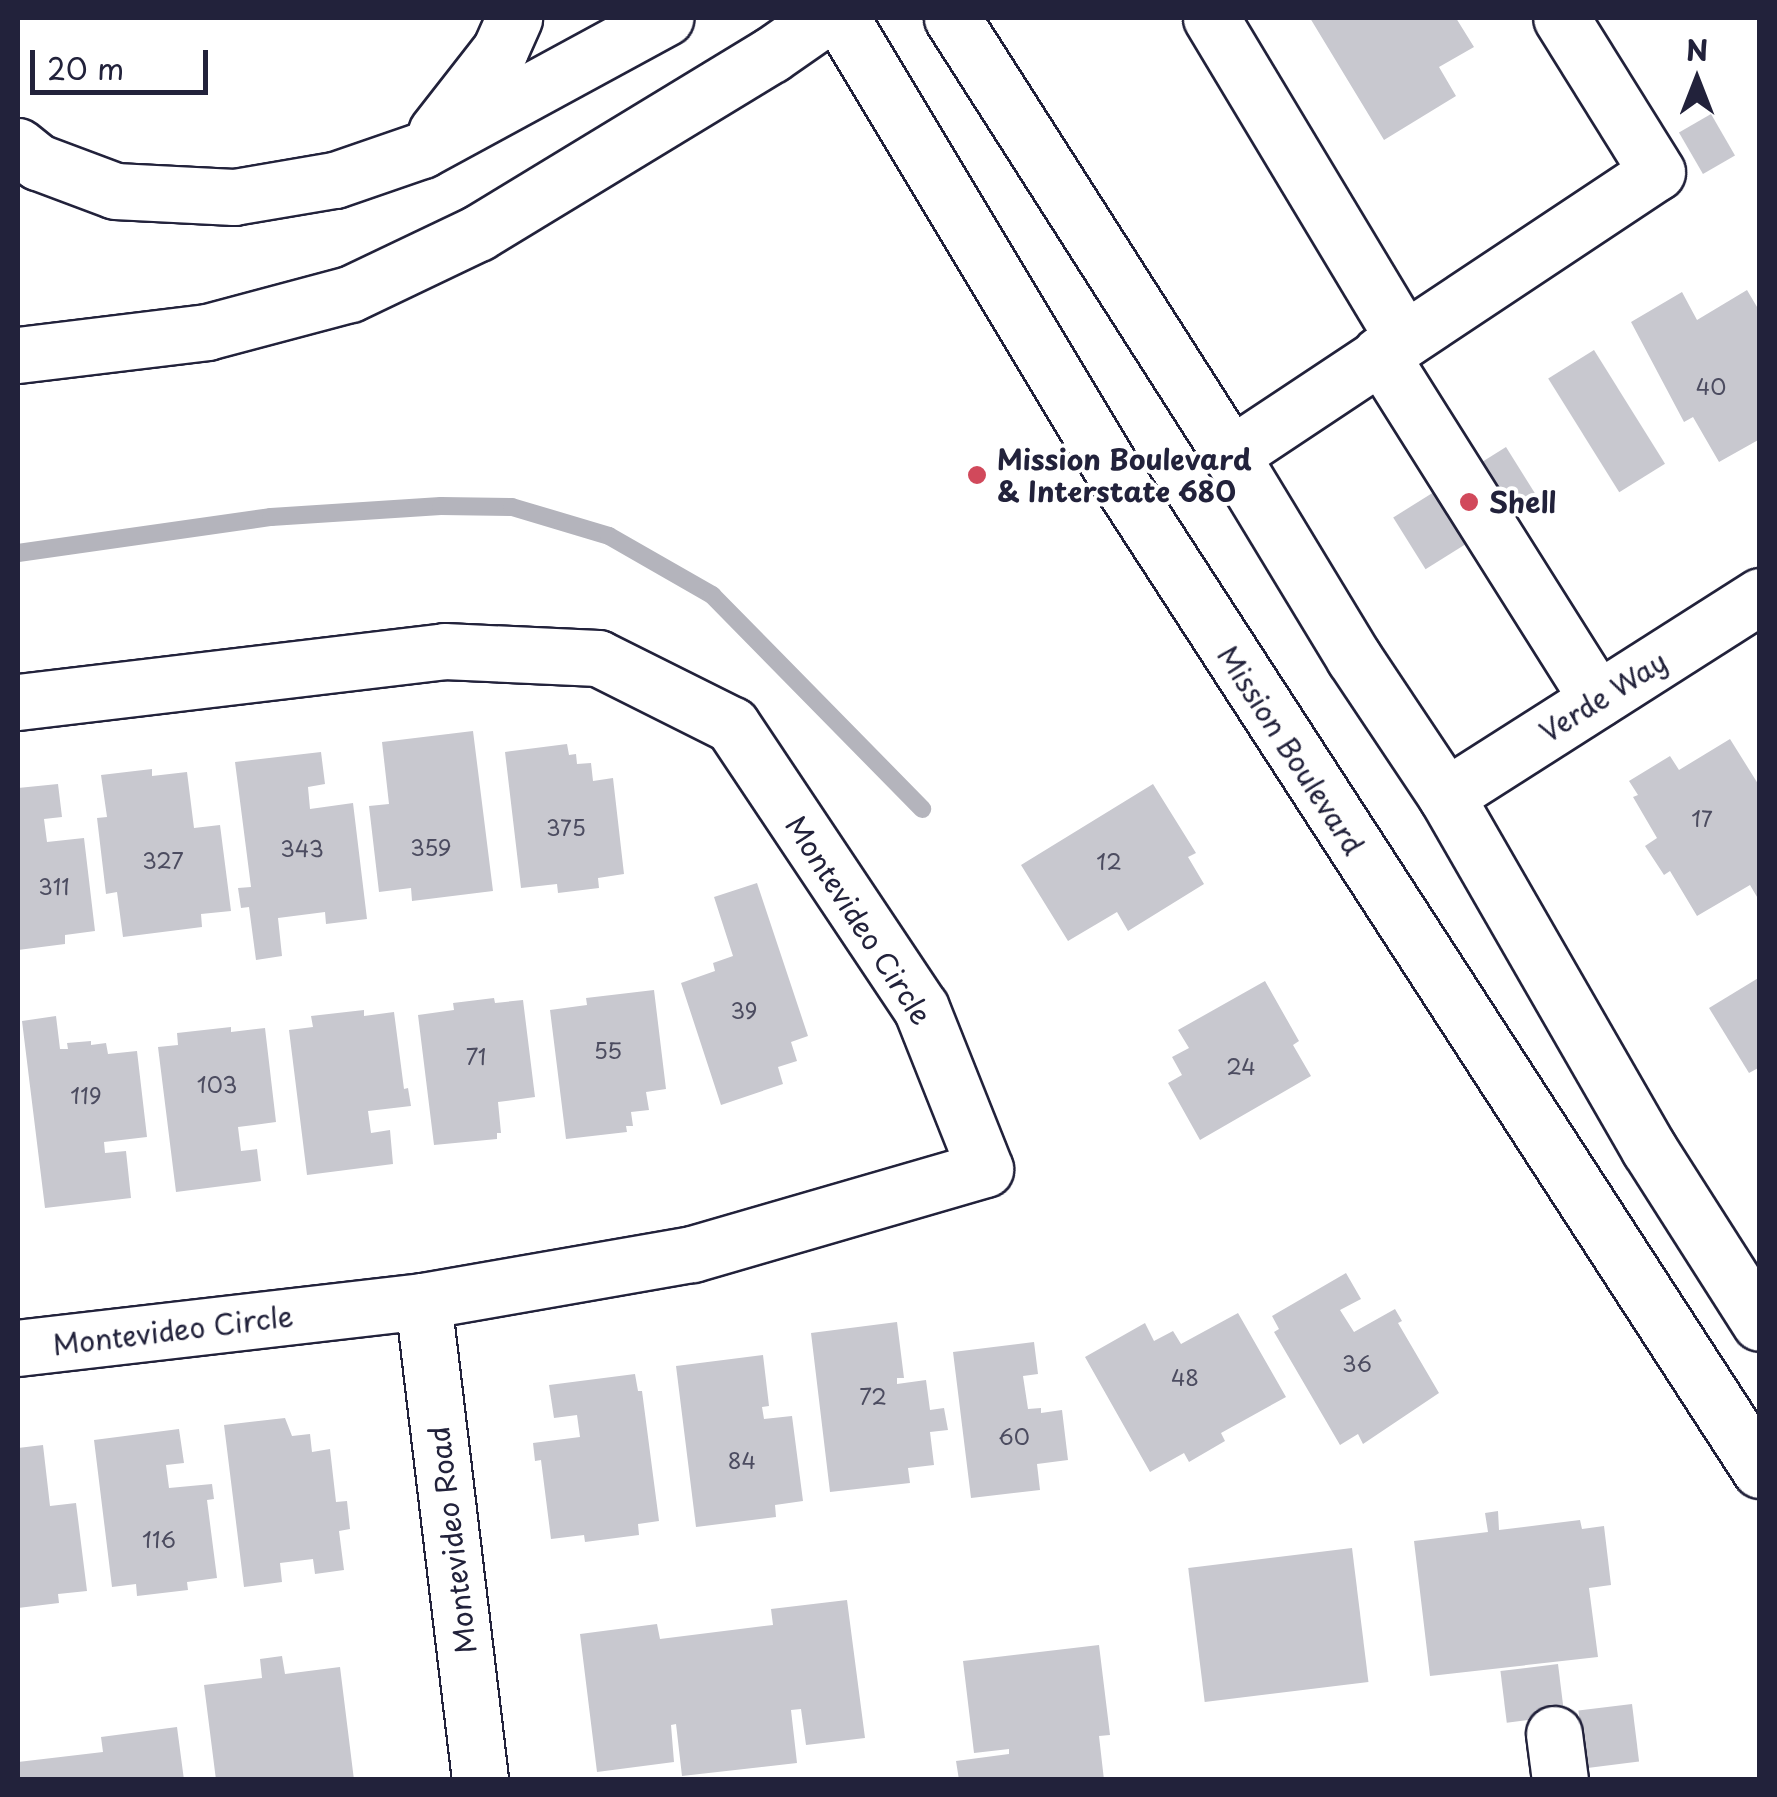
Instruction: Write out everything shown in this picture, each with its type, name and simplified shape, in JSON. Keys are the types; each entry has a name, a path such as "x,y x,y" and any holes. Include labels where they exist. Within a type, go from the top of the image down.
{"main road":[{"path":"422,150 500,50 514,18"},
{"path":"18,146 38,162 115,191 234,197 335,180 422,150 665,18"},
{"path":"18,355 207,332 350,294 478,233 772,56 824,18"},
{"name":"Mission Boulevard","path":"840,18 1114,473 1760,1470"},
{"path":"952,18 1231,456 1354,658 1446,796 1649,1149 1760,1322"},
{"path":"1211,18 1392,347 1597,699"},
{"path":"1231,456 1658,172 1561,18"},
{"name":"Verde Way","path":"1446,796 1760,596"},
{"name":"Montevideo Circle","path":"18,702 444,651 598,658 732,725 921,1008 985,1169 692,1254 423,1301 18,1348"},
{"name":"Montevideo Road","path":"423,1301 480,1780"}],"building":[{"path":"1310,18 1456,18 1474,47 1439,67 1456,96 1384,140"},
{"path":"1711,114 1735,156 1703,174 1679,132"},
{"path":"1747,290 1760,312 1760,439 1719,462 1693,417 1684,422 1631,322 1682,292 1697,320"},
{"path":"1594,350 1665,464 1619,492 1548,379"},
{"path":"1506,447 1538,499 1426,569 1393,517"},
{"path":"473,731 493,891 412,901 411,888 379,892 369,806 389,804 382,742"},
{"path":"1730,739 1760,787 1760,902 1750,885 1697,916 1670,871 1664,875 1645,846 1657,838 1633,797 1638,795 1629,781 1670,756 1679,770"},
{"path":"567,744 569,755 576,754 577,764 591,763 593,781 613,778 624,874 598,878 599,888 558,893 557,884 521,888 505,752"},
{"path":"321,752 325,784 308,787 310,809 353,803 367,919 326,924 325,912 278,918 282,956 256,960 249,907 241,908 238,888 251,887 235,762"},
{"path":"152,769 152,776 187,772 194,828 220,825 231,911 201,914 202,927 123,937 117,892 106,894 97,818 107,817 101,775"},
{"path":"58,784 62,817 44,819 47,842 84,838 95,931 65,935 65,944 18,950 18,788"},
{"path":"1153,784 1196,853 1188,857 1204,884 1128,931 1117,912 1068,941 1021,865"},
{"path":"757,883 808,1036 791,1042 797,1061 778,1067 783,1084 721,1105 681,983 715,971 713,963 733,956 714,897"},
{"path":"1760,977 1760,1067 1749,1073 1709,1008"},
{"path":"1265,981 1299,1041 1293,1045 1311,1076 1200,1140 1168,1083 1182,1075 1172,1057 1189,1048 1178,1030"},
{"path":"654,990 666,1089 646,1092 649,1110 631,1112 633,1126 626,1126 627,1132 566,1139 550,1010 587,1005 586,998"},
{"path":"494,998 495,1003 523,1000 535,1097 498,1102 501,1133 497,1133 497,1139 434,1145 418,1015 454,1010 453,1003"},
{"path":"364,1010 364,1016 394,1012 404,1089 408,1088 411,1106 368,1111 371,1133 390,1130 393,1164 307,1175 289,1030 313,1027 311,1016"},
{"path":"56,1016 60,1049 68,1049 67,1043 91,1041 91,1045 106,1043 108,1054 137,1051 147,1137 104,1142 105,1153 126,1151 131,1198 45,1208 22,1021"},
{"path":"231,1027 231,1032 265,1028 276,1122 238,1127 241,1151 257,1149 261,1181 176,1192 158,1047 178,1045 177,1033"},
{"path":"1346,1273 1361,1299 1340,1310 1354,1332 1395,1309 1402,1321 1398,1323 1439,1393 1363,1444 1358,1434 1340,1445 1274,1332 1279,1329 1272,1316"},
{"path":"1238,1313 1286,1397 1221,1433 1225,1441 1189,1462 1184,1453 1150,1472 1085,1357 1145,1323 1154,1341 1173,1331 1181,1344"},
{"path":"897,1322 904,1378 897,1378 897,1384 926,1380 930,1410 944,1408 948,1430 930,1432 934,1465 908,1468 910,1483 830,1492 811,1333"},
{"path":"1034,1342 1038,1374 1023,1376 1028,1409 1041,1408 1041,1413 1062,1410 1068,1460 1037,1464 1040,1490 971,1498 953,1352"},
{"path":"763,1355 769,1406 762,1407 764,1419 792,1416 803,1501 775,1505 776,1517 696,1527 676,1366"},
{"path":"635,1374 638,1391 642,1391 659,1521 638,1524 639,1535 585,1542 584,1535 551,1539 541,1460 535,1461 533,1443 580,1437 577,1415 554,1418 549,1385"},
{"path":"285,1418 292,1436 310,1434 312,1452 330,1449 336,1502 347,1501 350,1529 339,1531 344,1570 315,1574 313,1559 280,1563 282,1582 244,1587 224,1425"},
{"path":"179,1429 184,1463 166,1465 169,1488 212,1484 214,1499 207,1500 217,1578 187,1582 188,1590 137,1596 136,1584 112,1587 94,1440"},
{"path":"43,1445 50,1506 76,1503 87,1591 58,1594 59,1603 18,1608 18,1448"},
{"path":"1498,1511 1499,1530 1580,1520 1582,1529 1604,1526 1611,1585 1589,1588 1598,1657 1430,1676 1414,1541 1488,1532 1485,1513"},
{"path":"1352,1548 1368,1682 1205,1702 1188,1568"},
{"path":"847,1600 865,1738 806,1745 801,1709 791,1710 797,1763 682,1776 676,1724 671,1725 674,1762 597,1772 580,1634 657,1624 660,1639 773,1625 771,1609"},
{"path":"1099,1645 1110,1735 1099,1736 1104,1780 959,1780 956,1761 1009,1754 1009,1749 974,1753 963,1661"},
{"path":"282,1656 285,1674 340,1667 354,1780 216,1780 204,1685 262,1678 260,1659"},
{"path":"1558,1664 1564,1716 1507,1723 1500,1671"},
{"path":"1632,1704 1639,1762 1585,1768 1578,1711"},
{"path":"177,1727 184,1780 18,1780 18,1762 103,1752 101,1737"}],"waterway":[{"path":"18,553 271,517 441,506 512,507 609,536 712,595 922,809"}],"place":[{"name":"Mission Boulevard & Interstate 680","path":"977,475"},
{"name":"Shell","path":"1469,502"}]}
